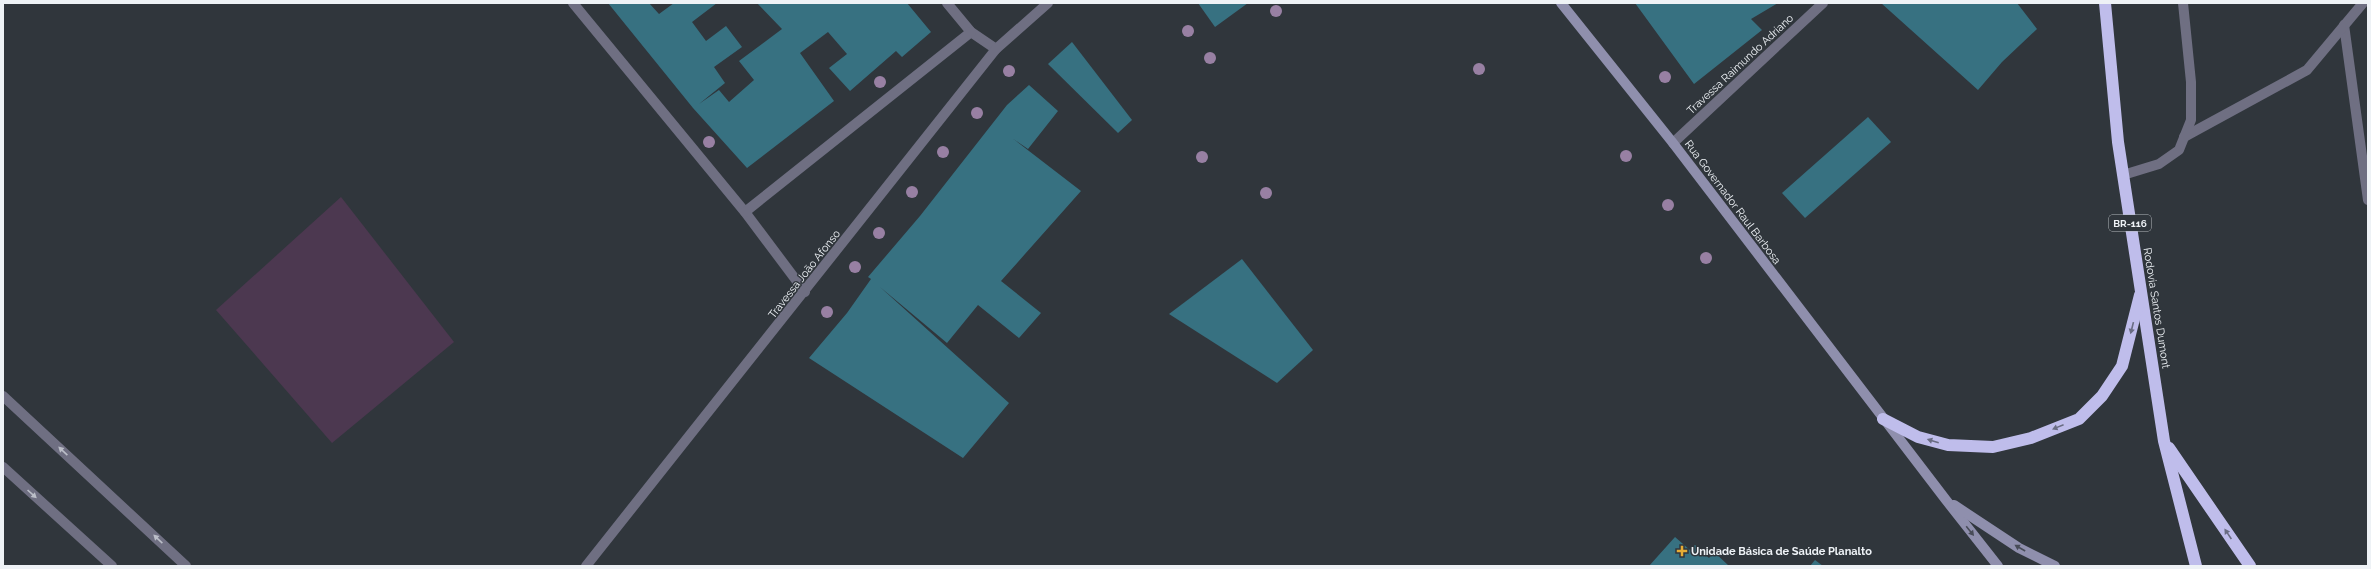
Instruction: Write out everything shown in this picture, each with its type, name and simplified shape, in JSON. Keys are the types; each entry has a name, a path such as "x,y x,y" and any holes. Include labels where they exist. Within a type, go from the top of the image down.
{"highway":[{"name":"Rodovia Santos Dumont","path":"2105,3 2118,142 2164,441 2196,566"},
{"path":"1883,419 1918,437 1948,446 1993,447 2031,438 2079,419 2102,396 2122,366 2141,290"},
{"path":"2164,441 2250,566"}],"street":[{"path":"573,3 745,212 805,292"},
{"path":"948,3 971,32 996,49"},
{"name":"Travessa João Afonso","path":"586,566 805,292 996,49 1048,3"},
{"name":"Rua Governador Raul Barbosa","path":"1561,3 1673,143 1883,419 1998,566"},
{"name":"Travessa Raimundo Adriano","path":"1673,143 1823,3"},
{"path":"2123,175 2159,164 2179,150 2191,120 2191,82 2183,3"},
{"path":"2184,137 2307,70 2363,3"},
{"path":"2344,25 2368,200"},
{"path":"745,212 971,32"},
{"path":"3,396 186,566"},
{"path":"3,467 112,566"},
{"path":"1946,500 2019,548 2055,566"}],"shaded area":[{"path":"341,197 454,342 332,443 216,310"}],"building":[{"path":"608,3 649,3 659,14 674,3 717,3 692,22 706,41 726,26 742,47 714,67 725,83 699,104 719,90 729,102 754,80 739,61 782,29 757,3 907,3 931,32 902,57 896,51 850,91 829,68 847,54 828,32 800,53 834,101 747,168 693,108"},
{"path":"1198,3 1248,3 1215,27"},
{"path":"1635,3 1778,3 1751,19 1762,30 1694,84"},
{"path":"1881,3 2017,3 2037,29 2002,62 1978,90"},
{"path":"1072,42 1132,120 1118,133 1048,64"},
{"path":"1029,85 1058,111 1028,149 1012,138 1081,191 1001,281 1041,313 1019,338 978,305 947,343 880,287 1009,403 963,458 809,358 847,313 871,279 868,277 920,216 1007,105"},
{"path":"1868,117 1891,142 1805,218 1782,193"},
{"path":"1242,259 1313,350 1277,383 1169,314"},
{"name":"Unidade Básica de Saúde Planalto","path":"1675,537 1690,550 1695,545 1709,558 1714,552 1728,565 1649,566"},
{"path":"1815,560 1823,566 1810,566"}],"place":[{"name":"Unidade Básica de Saúde Planalto","path":"1682,551"}]}
